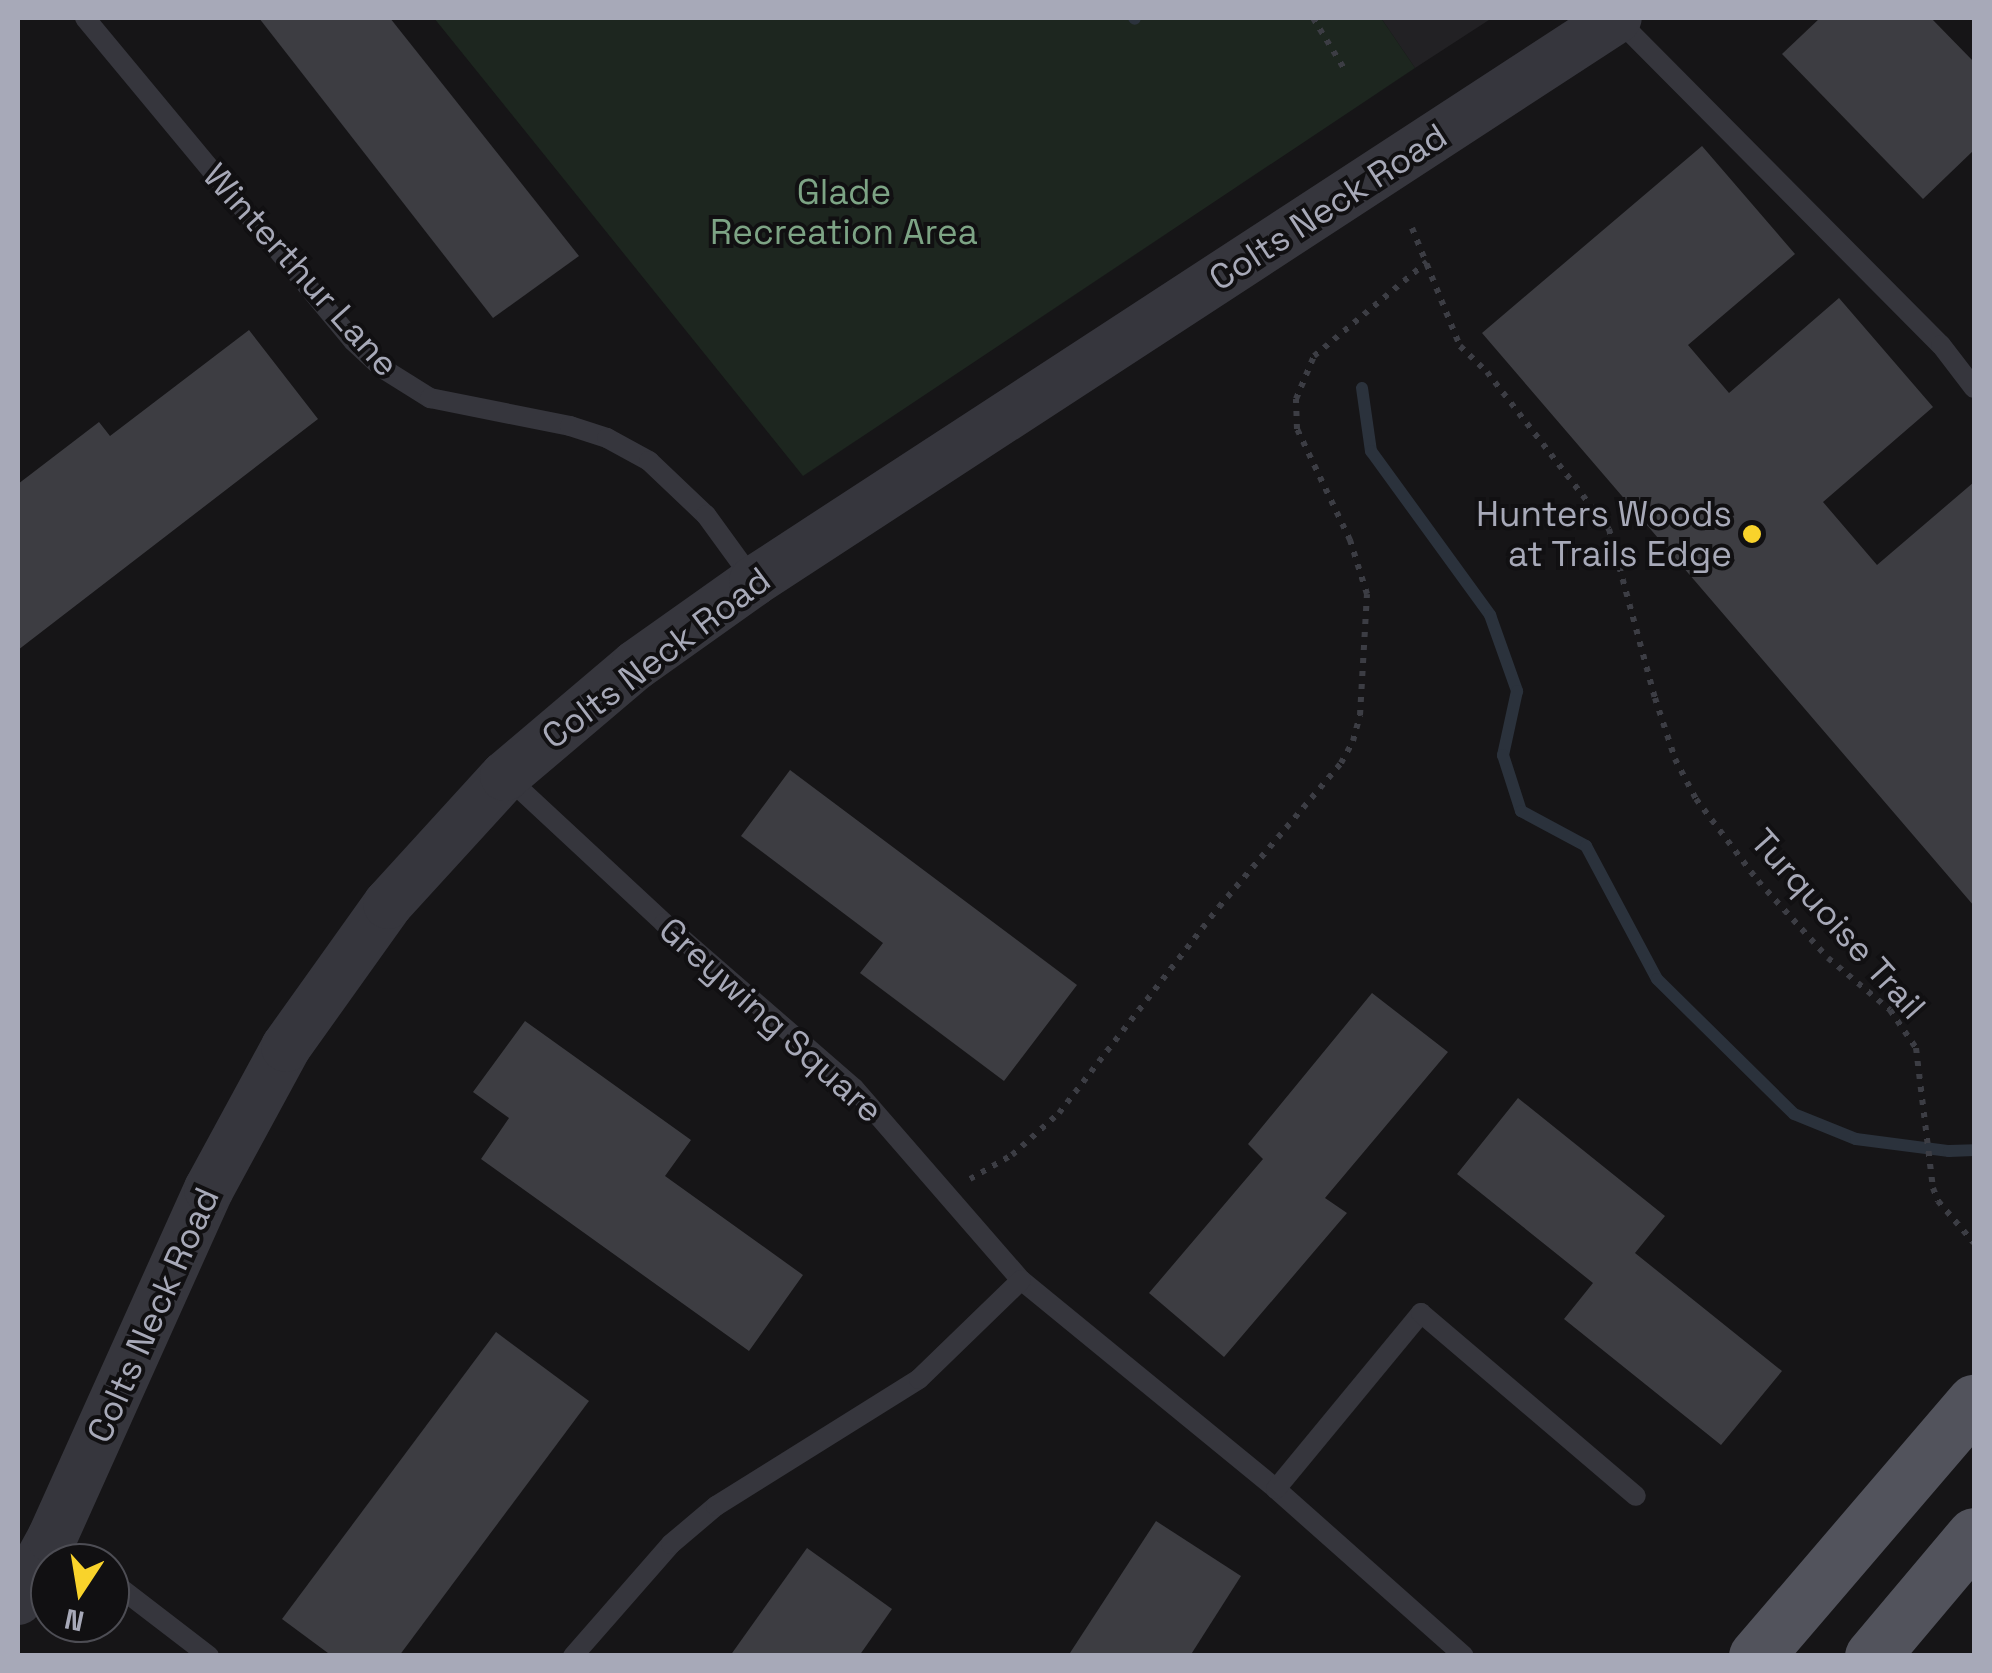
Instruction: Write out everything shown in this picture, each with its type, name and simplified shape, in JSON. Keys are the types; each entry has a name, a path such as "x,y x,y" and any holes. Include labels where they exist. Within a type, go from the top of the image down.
{"main road":[{"path":"1756,1656 1974,1402"},
{"path":"1872,1656 1974,1535"}],"street":[{"name":"Colts Neck Road","path":"72,1543 185,1239 278,1062 388,904 505,776 636,665 754,581 1617,18"}],"lane":[{"name":"Winterthur Lane","path":"84,18 354,340 382,368 430,398 570,426 607,438 649,460 706,515 754,581"},
{"path":"1617,18 1941,345 1974,388"},
{"name":"Greywing Square","path":"505,776 664,924 854,1088 1021,1280 1276,1489 1464,1656"},
{"path":"573,1656 671,1544 716,1506 919,1379 1021,1280"},
{"path":"1276,1489 1421,1313 1636,1496"},
{"path":"130,1595 209,1656"}],"path":[{"path":"1313,18 1346,70"},
{"name":"Turquoise Trail","path":"1412,228 1460,346 1487,372 1609,529 1665,728 1696,799 1794,921 1828,958 1890,1010 1916,1048 1928,1166 1938,1201 1974,1244"},
{"path":"943,1189 972,1178 1012,1154 1059,1113 1220,907 1341,763 1353,741 1360,715 1367,594 1350,540 1297,429 1296,399 1300,381 1314,356 1427,262"}],"shaded area":[{"path":"1381,18 1492,18 1415,68"}],"green space":[{"name":"Glade Recreation Area","path":"434,18 1381,18 1415,68 803,476"}],"building":[{"path":"259,18 390,18 579,256 493,318"},
{"path":"1820,18 1931,18 1974,62 1974,150 1923,199 1782,54"},
{"name":"Hunters Woods at Trails Edge","path":"1702,146 1795,254 1688,345 1729,393 1839,298 1933,407 1823,502 1877,565 1974,482 1974,906 1482,333"},
{"path":"249,330 318,419 18,650 18,484 99,422 110,436"},
{"path":"790,770 1077,985 1004,1081 860,973 883,943 741,836"},
{"path":"1372,993 1448,1052 1325,1198 1347,1213 1224,1357 1149,1293 1263,1159 1248,1144"},
{"path":"525,1021 691,1140 665,1176 803,1275 749,1351 481,1159 509,1118 473,1092"},
{"path":"1518,1098 1665,1216 1635,1253 1782,1371 1721,1445 1564,1319 1593,1283 1457,1174"},
{"path":"496,1332 589,1401 399,1656 332,1656 282,1619"},
{"path":"1156,1521 1241,1576 1190,1656 1068,1656"},
{"path":"807,1548 892,1609 859,1656 730,1656"}],"waterway":[{"path":"1362,388 1371,451 1490,615 1517,691 1503,755 1521,811 1586,846 1657,979 1794,1114 1856,1139 1949,1151 1974,1150"}],"place":[{"name":"Hunters Woods at Trails Edge","path":"1752,534"}]}
